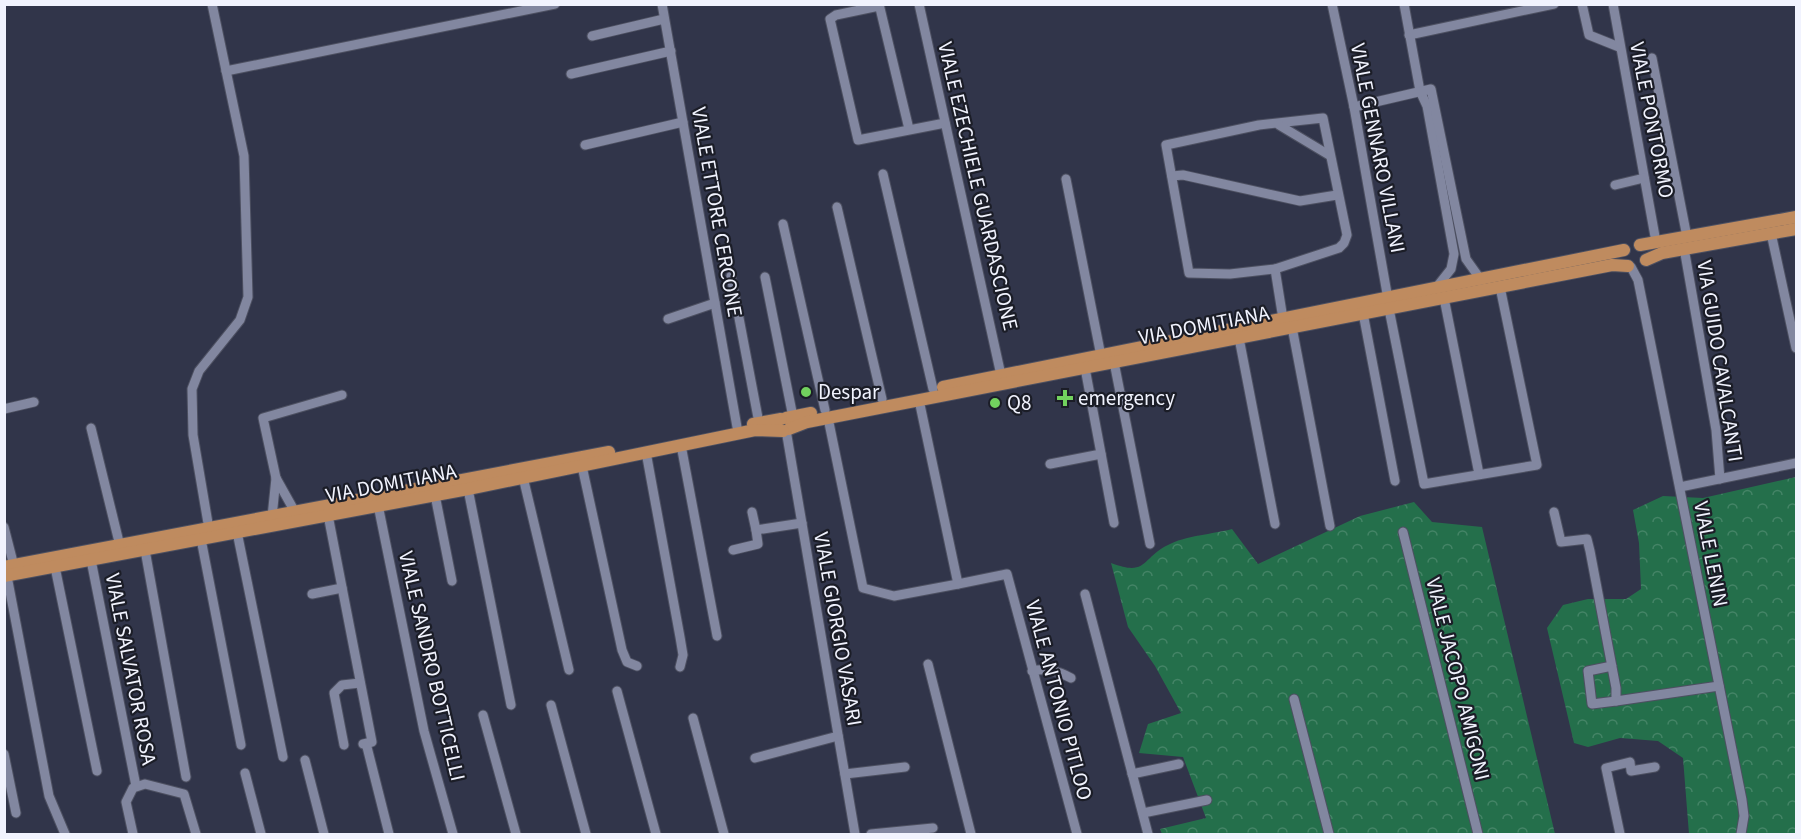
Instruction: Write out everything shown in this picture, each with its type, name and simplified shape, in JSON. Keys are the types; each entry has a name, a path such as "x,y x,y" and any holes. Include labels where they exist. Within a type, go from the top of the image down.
{"main road":[{"path":"1797,217 1685,243 1629,267 1623,260 1624,250 1633,244 1685,243 1797,229"},
{"path":"1640,245 1645,250 1645,262"},
{"name":"VIA DOMITIANA","path":"1439,294 1481,280 1624,250"},
{"name":"VIA DOMITIANA","path":"7,571 55,567 468,489 786,424 882,399 1101,356 1439,294 1500,287 1612,265 1629,267"},
{"name":"VIA DOMITIANA","path":"826,414 919,400 1239,338 1287,323 1363,314 1389,304"},
{"name":"VIA DOMITIANA","path":"7,571 120,546 737,427 759,423 786,424"}],"street":[{"path":"209,529 193,435 192,389 199,370 240,320 248,297 244,156 212,4"},
{"path":"226,71 555,4"},
{"name":"VIALE ETTORE CERCONE","path":"662,4 737,427"},
{"name":"VIALE EZECHIELE GUARDASCIONE","path":"919,4 1001,375"},
{"name":"VIALE GENNARO VILLANI","path":"1332,4 1354,106 1424,484 1479,474"},
{"path":"1404,4 1420,91 1427,106 1454,254 1451,269 1439,294 1479,474 1537,465 1500,287"},
{"path":"1409,35 1554,4"},
{"path":"1582,4 1588,35 1619,47"},
{"name":"VIALE PONTORMO","path":"1613,4 1656,242"},
{"path":"909,129 879,5 836,15 830,19 858,140 945,123"},
{"path":"592,36 664,19"},
{"path":"571,74 671,51"},
{"name":"VIA GUIDO CAVALCANTI","path":"1652,58 1716,430 1720,479"},
{"path":"1354,106 1431,89 1466,259 1481,280"},
{"path":"1323,118 1329,155 1347,235 1339,248 1275,269 1230,273 1189,273 1166,145 1259,125 1279,125 1323,118"},
{"path":"585,145 683,122"},
{"path":"1279,125 1329,155"},
{"path":"883,174 933,389"},
{"path":"1172,176 1182,174 1300,201 1337,195"},
{"path":"1615,184 1644,178"},
{"path":"1066,179 1101,356"},
{"path":"837,207 882,399"},
{"path":"783,224 863,588 894,596 958,584 919,400"},
{"path":"1772,233 1797,348"},
{"name":"VIALE LENIN","path":"1638,280 1645,262"},
{"name":"VIALE LENIN","path":"1629,267 1638,280 1742,800 1744,816 1741,834"},
{"path":"1275,269 1330,526"},
{"path":"731,276 759,423"},
{"name":"VIALE GIORGIO VASARI","path":"765,277 786,424 855,834"},
{"path":"668,319 715,303"},
{"path":"1363,314 1395,482"},
{"path":"1239,338 1275,524"},
{"path":"1114,362 1150,543"},
{"path":"1085,368 1114,523"},
{"path":"272,517 276,478 263,418 342,395"},
{"path":"4,409 34,402"},
{"path":"91,428 120,546"},
{"path":"681,445 717,636"},
{"path":"646,452 681,637 683,655 680,667"},
{"path":"1050,464 1101,454"},
{"path":"1680,487 1797,463"},
{"path":"582,466 622,651 627,662 637,666"},
{"path":"523,477 568,670"},
{"path":"276,478 296,512"},
{"path":"468,489 511,705"},
{"path":"435,495 452,581"},
{"name":"VIALE SANDRO BOTTICELLI","path":"378,506 424,731 453,834"},
{"path":"733,550 758,544 752,512"},
{"path":"1554,512 1561,542 1587,539 1612,666 1616,701"},
{"path":"327,515 372,742 365,745 389,834"},
{"path":"756,530 802,523"},
{"path":"4,527 7,571 49,796 65,834"},
{"path":"237,532 283,757"},
{"name":"VIALE JACOPO AMIGONI","path":"1402,532 1478,834"},
{"path":"201,539 241,745"},
{"path":"145,550 186,777"},
{"name":"VIALE SALVATOR ROSA","path":"92,560 136,786"},
{"path":"55,567 97,771"},
{"name":"VIALE ANTONIO PITLOO","path":"958,584 1007,574 1077,834"},
{"path":"312,594 342,588"},
{"path":"1085,594 1148,834"},
{"path":"928,664 971,834"},
{"path":"1612,666 1588,671 1592,704 1719,686"},
{"path":"1032,671 1044,668 1060,672 1071,678"},
{"path":"345,745 334,693 342,685 360,683"},
{"path":"617,692 656,834"},
{"path":"1294,699 1329,834"},
{"path":"551,705 586,834"},
{"path":"483,715 516,834"},
{"path":"693,718 724,834"},
{"path":"754,758 838,736"},
{"path":"4,754 16,813"},
{"path":"305,760 324,834"},
{"path":"1620,834 1606,768 1630,762 1631,771 1655,767"},
{"path":"1132,774 1179,764"},
{"path":"845,774 905,767"},
{"path":"245,773 261,834"},
{"path":"133,834 126,802 136,786 145,784 184,794 196,834"},
{"path":"1143,813 1207,800"},
{"path":"871,834 933,828"}],"green space":[{"path":"1796,477 1796,834 1689,834 1683,758 1658,741 1620,738 1588,747 1574,743 1547,628 1563,605 1588,599 1626,599 1641,589 1639,543 1633,510 1663,496 1703,498"},
{"path":"1414,502 1432,522 1482,527 1555,834 1162,834 1160,829 1206,818 1183,757 1139,753 1148,724 1181,713 1155,666 1128,627 1111,563 1123,567 1138,567 1159,550 1175,542 1232,529 1258,564 1360,516"}],"place":[{"name":"Despar","path":"806,392"},
{"name":"emergency","path":"1065,398"},
{"name":"Q8","path":"995,403"}]}
